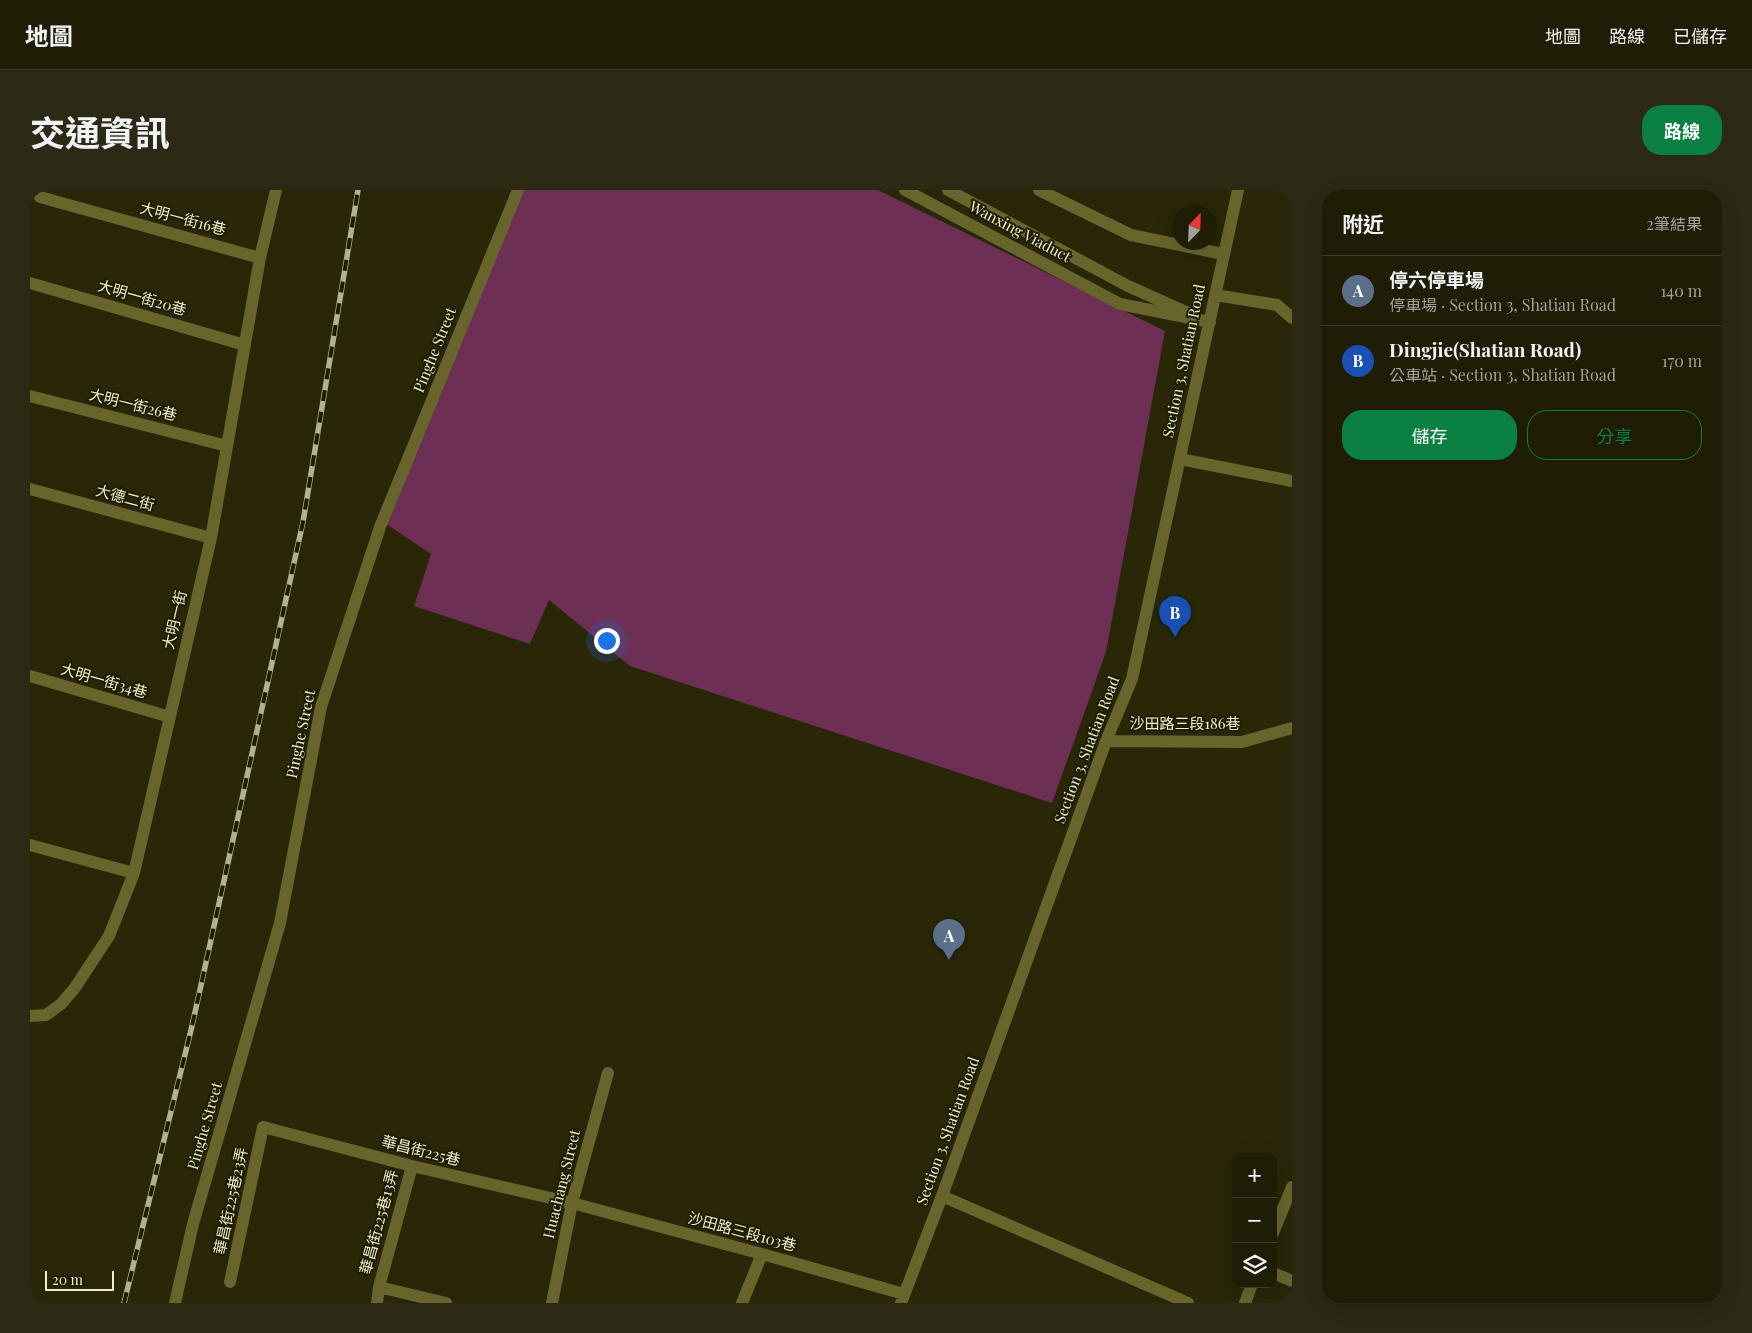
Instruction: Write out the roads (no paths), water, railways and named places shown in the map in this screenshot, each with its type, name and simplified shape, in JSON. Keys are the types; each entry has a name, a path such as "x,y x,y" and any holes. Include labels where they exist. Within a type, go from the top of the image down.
{"street":[{"name":"大明一街","path":"30,1016 46,1015 61,1004 74,988 109,936 134,873 210,538 246,345 260,258 276,190"},
{"name":"Pinghe Street","path":"175,1303 194,1224 280,923 321,707 380,528 518,190"},
{"name":"Wanxing Viaduct","path":"905,190 1120,304 1210,322"},
{"name":"Wanxing Viaduct","path":"948,190 1128,286 1210,322"},
{"path":"1040,190 1131,235 1223,254"},
{"name":"Section 3, Shatian Road","path":"902,1299 942,1196 1106,740 1132,679 1238,190"},
{"name":"大明一街16巷","path":"40,197 260,258"},
{"name":"大明一街20巷","path":"30,283 246,345"},
{"path":"1215,295 1277,305 1292,318"},
{"name":"大明一街26巷","path":"30,396 227,446"},
{"path":"1180,460 1292,482"},
{"name":"大德二街","path":"30,489 210,538"},
{"name":"大明一街34巷","path":"30,676 170,717"},
{"name":"沙田路三段186巷","path":"1106,740 1242,742 1292,728"},
{"path":"30,845 134,873"},
{"name":"Huachang Street","path":"552,1303 572,1203 608,1074"},
{"name":"華昌街225巷","path":"263,1126 412,1166 572,1203"},
{"name":"華昌街225巷23弄","path":"230,1282 263,1126"},
{"name":"華昌街225巷13弄","path":"377,1303 379,1287 412,1166"},
{"path":"1277,1223 1292,1187"},
{"path":"942,1196 1188,1303"},
{"name":"沙田路三段103巷","path":"572,1203 762,1254 902,1299"},
{"path":"742,1303 762,1254"},
{"path":"1277,1275 1292,1281"},
{"name":"華昌街225巷13弄","path":"379,1287 446,1303"},
{"path":"1245,1303 1251,1288"}],"railway":[{"path":"124,1303 192,1026 303,522 358,190"}],"place":[{"name":"Dingjie(Shatian Road)","path":"1175,637"},
{"name":"停六停車場","path":"949,960"}]}
